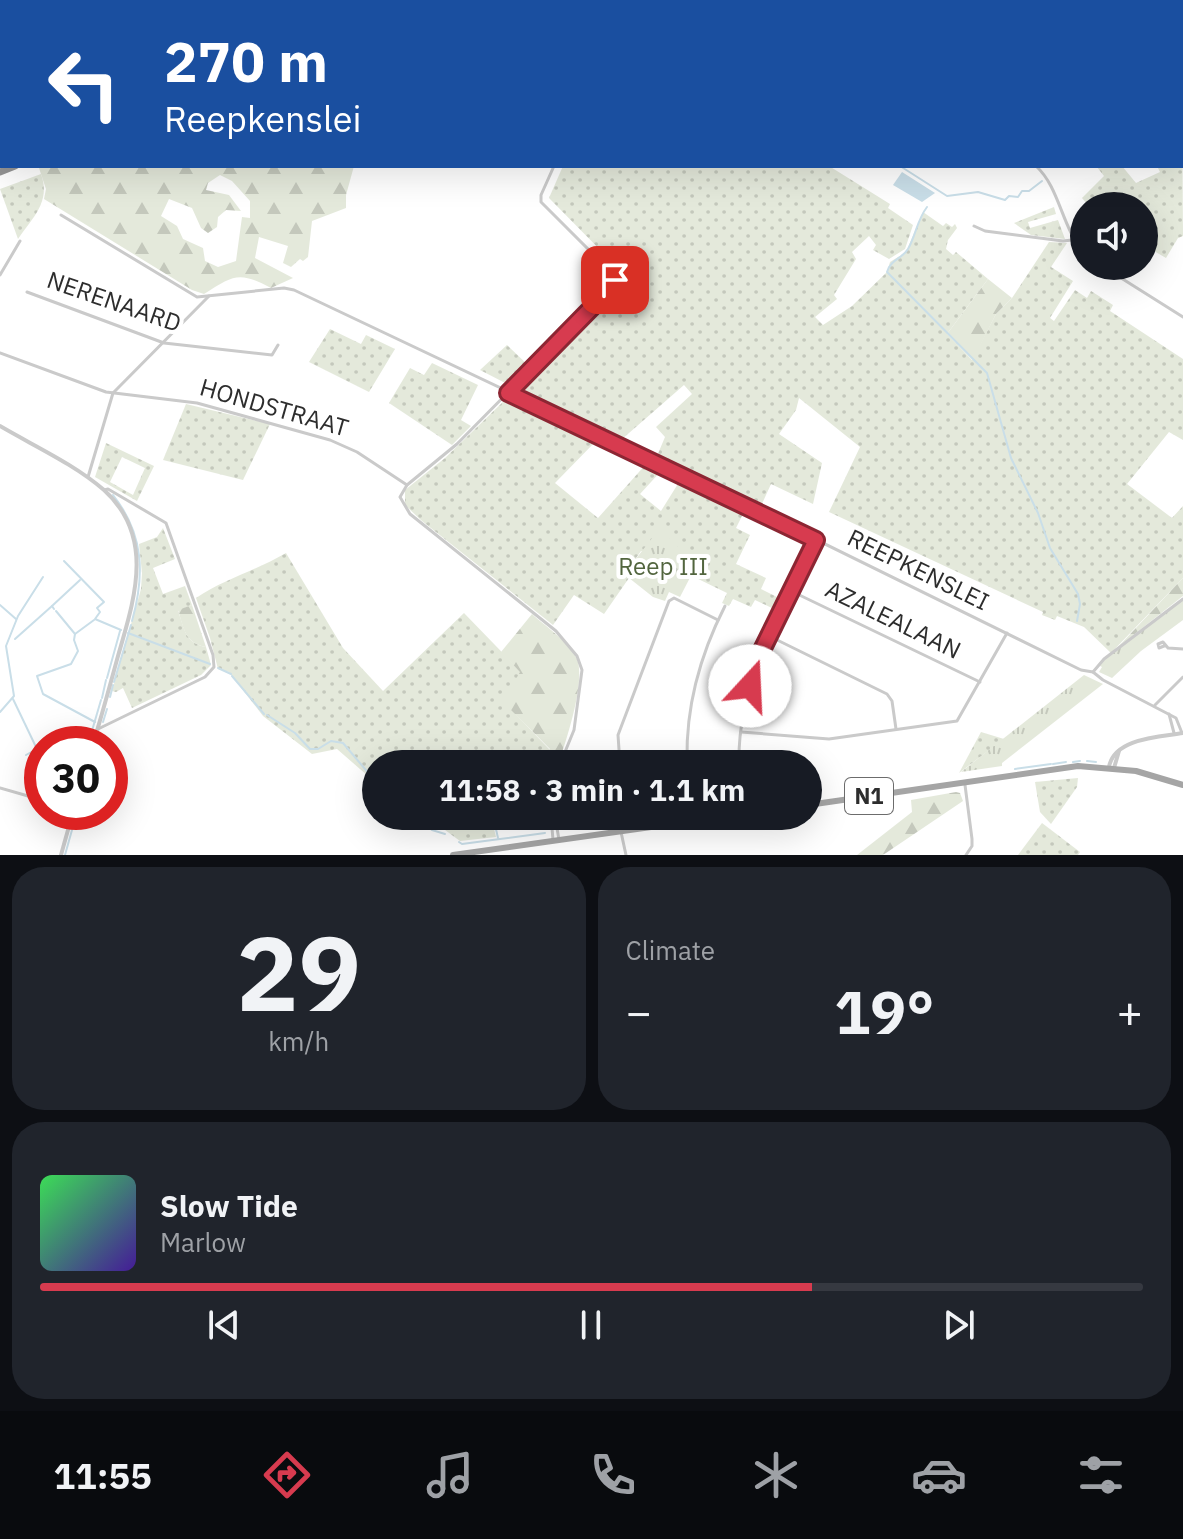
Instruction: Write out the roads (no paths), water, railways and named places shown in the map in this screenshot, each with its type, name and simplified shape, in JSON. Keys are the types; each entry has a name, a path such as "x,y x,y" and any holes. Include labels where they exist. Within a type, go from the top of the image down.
{"main road":[{"name":"N1","path":"822,803 1069,767 1112,768 1156,776 1183,785"},
{"path":"453,855 634,830"}],"street":[{"path":"553,168 541,202 613,274 614,285 447,453 407,485 400,497 410,514 556,631 577,656 582,670 574,730 567,750"},
{"path":"1037,168 1051,188 1070,234"},
{"path":"61,215 197,297 209,296"},
{"path":"974,226 990,232 1070,239"},
{"path":"0,275 20,241"},
{"path":"1124,280 1183,317"},
{"name":"REEPKENSLEI","path":"209,296 284,288 294,290 1081,670 1093,672 1176,718 1182,733"},
{"name":"NERENAARD","path":"27,292 164,343 272,355 278,345"},
{"path":"88,478 113,393 209,296"},
{"name":"HONDSTRAAT","path":"0,353 113,393 197,403 281,424 345,445 407,485"},
{"path":"0,426 103,490 115,503 135,546 138,572 134,601 99,726"},
{"path":"103,490 108,489 166,523 213,655 214,667 205,677 104,726"},
{"path":"739,750 750,686 769,636 816,540"},
{"name":"AZALEALAAN","path":"791,591 980,682"},
{"path":"618,750 617,737 669,601 674,598 718,620"},
{"path":"1093,672 1104,659 1183,599"},
{"path":"688,750 695,688 725,606"},
{"path":"741,732 829,739 957,721 1007,633"},
{"path":"769,636 887,694 892,701 897,729"},
{"path":"1164,646 1183,649"},
{"path":"1155,705 1183,677"},
{"path":"1169,714 1174,734"},
{"path":"1112,768 1112,755 1125,746 1182,733"},
{"path":"964,782 972,846 966,855"},
{"path":"0,788 24,795"},
{"path":"61,855 68,830"},
{"path":"555,830 556,841"},
{"path":"621,832 626,855"}],"water":[{"path":"902,172 935,193 922,202 893,185"}],"waterway":[{"path":"903,168 947,196 978,192 1005,200 1009,196 1018,197 1022,191 1029,191 1042,181"},
{"path":"927,207 908,249 891,264 887,272 987,373 1011,458 1038,513 1050,548 1078,594 1077,621"},
{"path":"113,495 131,525 139,555 139,587 132,621"},
{"path":"64,561 104,602 97,608 100,612 95,619 121,630"},
{"path":"0,712 14,696 6,646 18,616 43,577"},
{"path":"54,609 52,606 80,580"},
{"path":"0,605 16,619"},
{"path":"15,639 52,606"},
{"path":"56,611 75,634 94,620"},
{"path":"114,682 131,625"},
{"path":"107,678 120,631"},
{"path":"128,633 210,664"},
{"path":"75,634 78,651 71,664 37,676 43,694 95,722"},
{"path":"218,668 231,674"},
{"path":"232,676 264,714"},
{"path":"102,698 106,680"},
{"path":"110,697 113,685"},
{"path":"13,699 26,726"},
{"path":"93,726 101,700"},
{"path":"103,722 107,709"},
{"path":"267,715 295,733 310,749 318,749 331,741 343,743 362,765"},
{"path":"1073,762 1080,761"},
{"path":"1087,761 1096,762"},
{"path":"1053,764 1066,762"},
{"path":"1015,769 1051,764"},
{"path":"65,855 72,830"},
{"path":"432,830 445,834"},
{"path":"496,830 498,838"},
{"path":"500,839 545,833"},
{"path":"459,842 500,839"}],"park label":[{"name":"Reep III","path":"663,567"}]}
